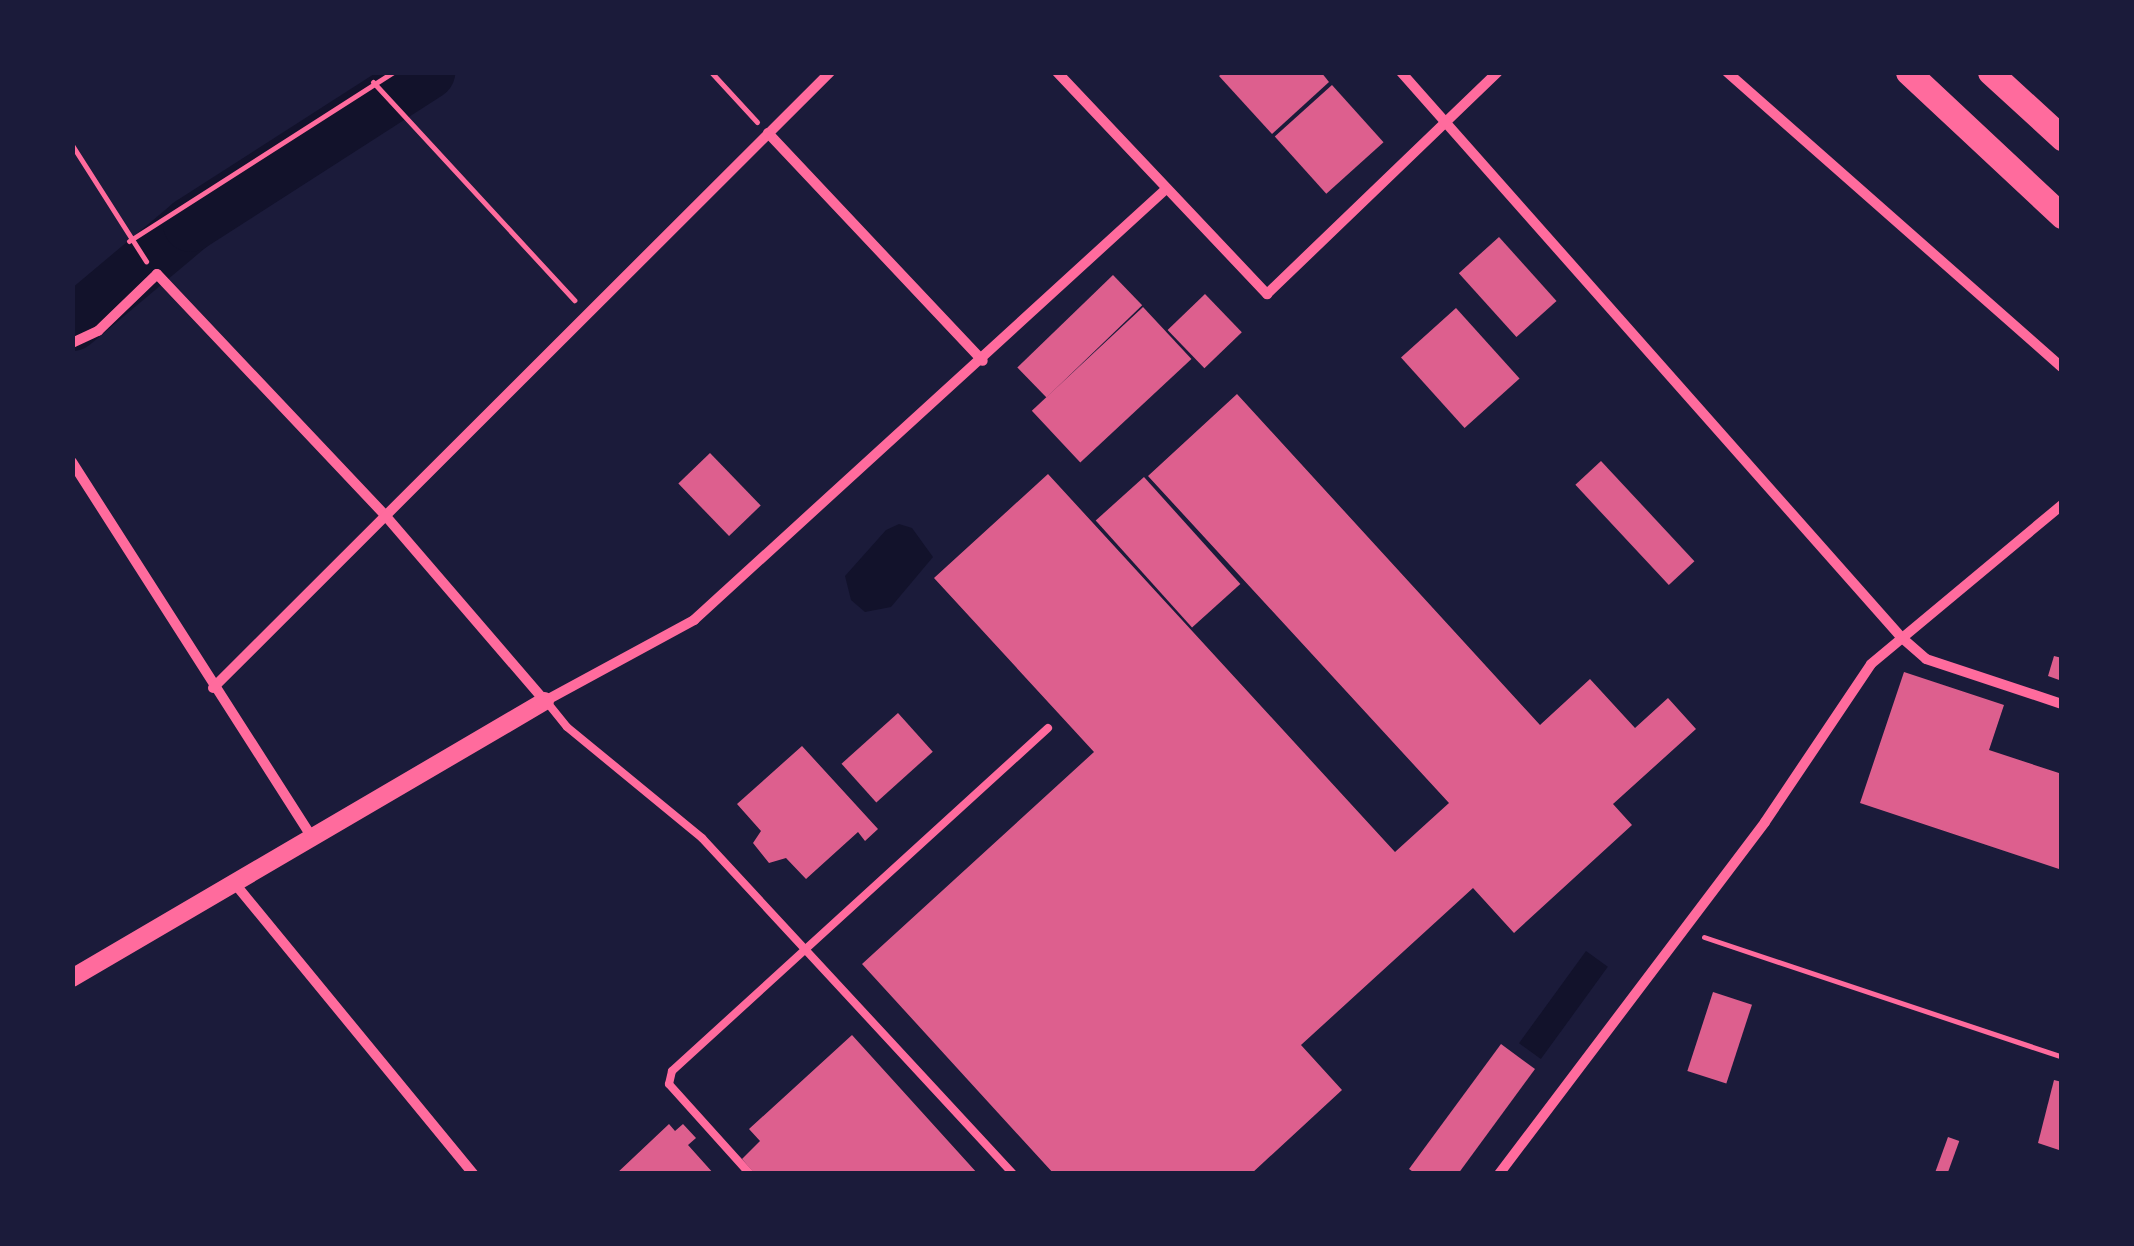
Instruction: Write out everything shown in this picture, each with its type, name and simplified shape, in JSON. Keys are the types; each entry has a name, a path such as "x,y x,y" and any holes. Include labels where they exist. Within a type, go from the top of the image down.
{"highway":[{"path":"1908,72 2062,216"},
{"path":"1990,72 2062,138"}],"street":[{"path":"213,688 584,312 830,72"},
{"path":"1057,72 1267,294 1498,72"},
{"path":"1401,72 1900,637 1926,659 2062,704"},
{"path":"1727,72 2062,367"},
{"path":"768,134 983,361"},
{"path":"72,978 236,885 312,834 694,620 983,361 1166,189"},
{"path":"72,344 98,331 157,274 384,514 545,701"},
{"path":"72,462 213,688 312,834"},
{"path":"1498,1174 1683,930 1871,664 2062,505"},
{"path":"236,885 472,1174"}],"lane":[{"path":"545,701 567,727 702,838 1013,1174"},
{"path":"750,1174 669,1084 672,1071 1048,728"}],"path":[{"path":"130,241 393,72"},
{"path":"711,72 768,134"},
{"path":"373,82 584,312"},
{"path":"72,146 130,241 157,274"},
{"path":"1683,930 2062,1056"}],"shaded area":[{"path":"899,524 912,528 933,557 891,607 865,612 851,600 845,576 886,530"},
{"path":"1586,951 1608,967 1541,1059 1519,1043"}],"building":[{"path":"1224,72 1321,72 1329,82 1272,134 1219,76"},
{"path":"1332,85 1384,142 1326,194 1275,137"},
{"path":"1499,237 1557,301 1516,337 1459,273"},
{"path":"1113,275 1142,305 1047,398 1017,367"},
{"path":"1205,294 1242,332 1204,368 1168,330"},
{"path":"1143,307 1191,359 1080,463 1032,411"},
{"path":"1456,308 1520,379 1465,428 1401,358"},
{"path":"1237,394 1540,725 1590,679 1635,728 1668,698 1696,729 1613,804 1632,825 1514,933 1473,888 1301,1045 1342,1090 1251,1174 1054,1174 862,964 1094,752 934,578 1048,474 1395,852 1449,803 1148,476"},
{"path":"710,453 761,506 729,536 678,484"},
{"path":"1601,461 1694,561 1669,585 1575,485"},
{"path":"1144,477 1240,584 1192,628 1096,520"},
{"path":"2054,656 2062,658 2062,681 2048,676"},
{"path":"1904,672 2004,705 1989,750 2062,774 2062,870 1860,803"},
{"path":"898,713 933,752 876,802 842,764"},
{"path":"802,746 878,829 865,841 858,832 806,879 786,858 769,863 753,843 761,831 737,804"},
{"path":"1713,992 1752,1005 1726,1084 1687,1071"},
{"path":"852,1035 978,1174 755,1174 742,1159 760,1141 749,1129"},
{"path":"1501,1044 1535,1069 1458,1174 1416,1174 1409,1169"},
{"path":"2054,1080 2062,1082 2062,1151 2038,1143"},
{"path":"669,1124 675,1131 683,1124 696,1138 688,1145 714,1174 616,1174"},
{"path":"1948,1137 1959,1141 1947,1174 1935,1174"}],"waterway":[{"path":"72,323 190,224 427,72"}]}
